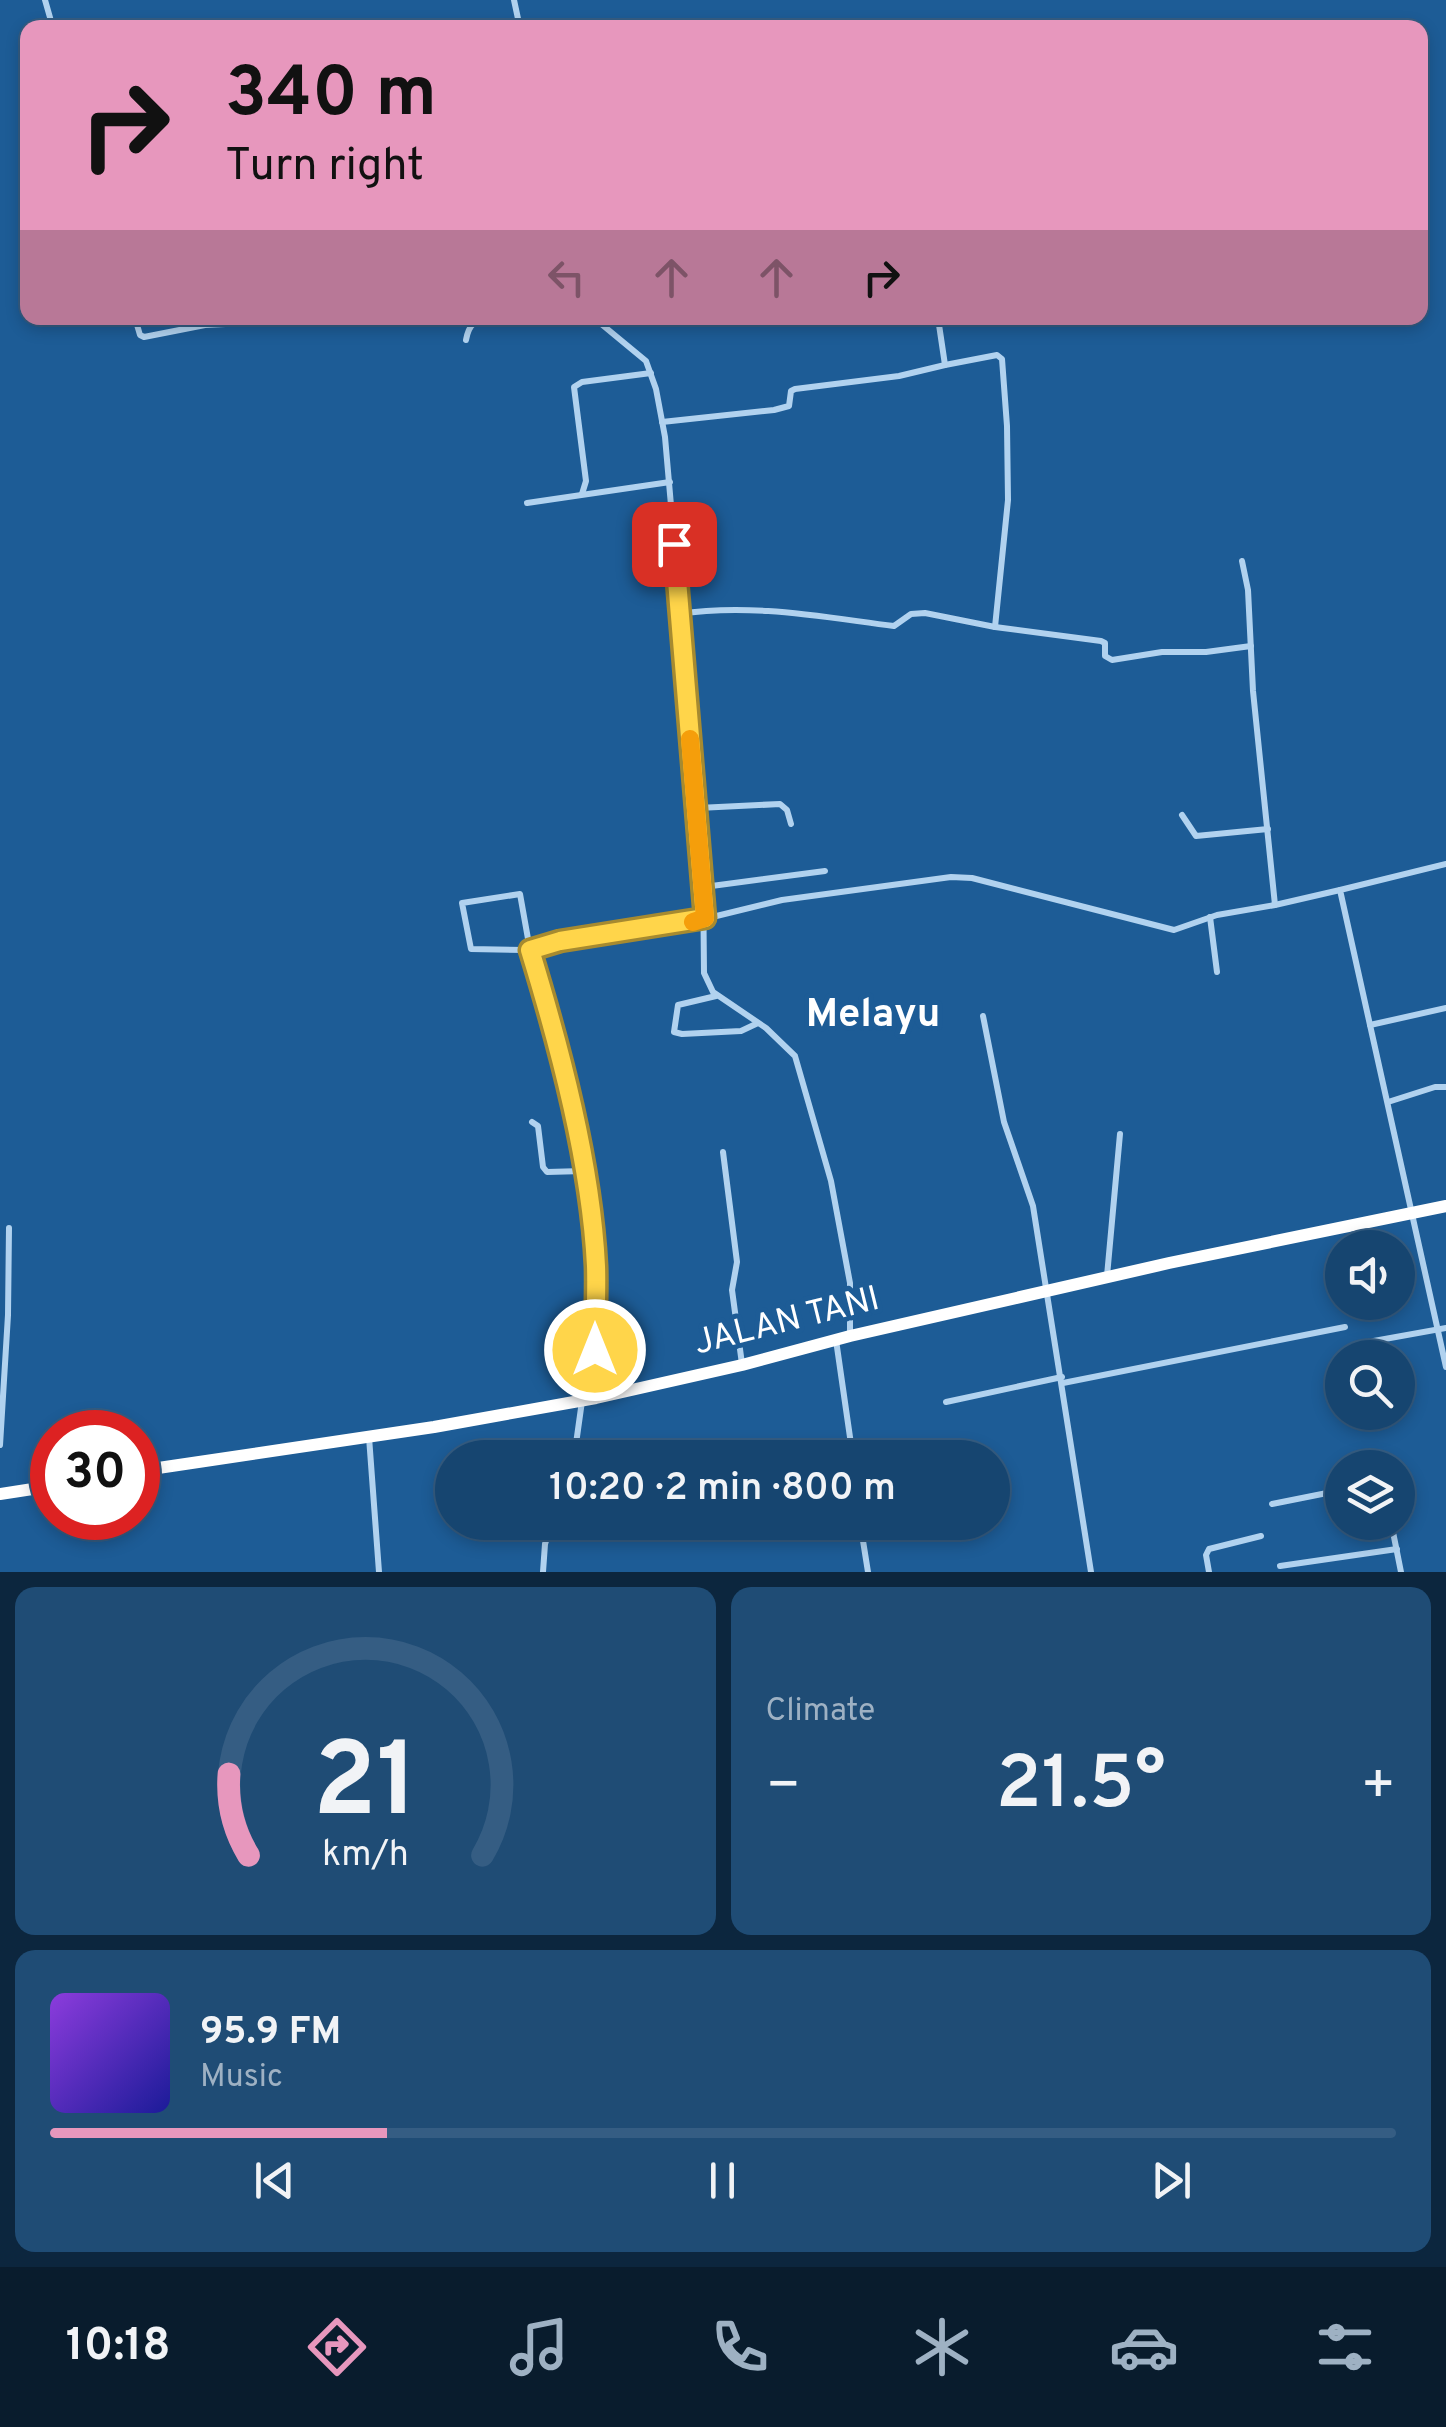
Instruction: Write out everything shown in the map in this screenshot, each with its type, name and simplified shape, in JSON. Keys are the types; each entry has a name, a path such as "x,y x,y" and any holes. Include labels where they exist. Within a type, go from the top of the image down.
{"highway":[{"name":"JALAN TANI","path":"160,1468 589,1400 1046,1291 1446,1206"},
{"path":"0,1492 30,1489"}],"street":[{"path":"137,325 144,337 205,325"},
{"path":"466,340 471,325"},
{"path":"600,325 636,349 646,361 662,422 698,808 704,887 704,973 711,990 787,1046 800,1070 831,1181 850,1283 843,1338 852,1440"},
{"path":"939,325 945,366"},
{"path":"662,422 774,410 790,406 790,391 795,389 899,376 997,354 1002,359 1008,500 995,626"},
{"path":"582,494 586,482 574,388 582,382 651,373"},
{"path":"526,503 670,482"},
{"path":"1242,561 1248,590 1275,906"},
{"path":"679,614 759,610 839,616 894,626 916,612 1102,640 1106,658 1112,660 1250,646"},
{"path":"698,808 780,804 787,810 791,824"},
{"path":"1182,815 1196,836 1268,828"},
{"path":"579,1440 589,1400 596,1264 558,1042 530,950 520,894 462,903 471,948 530,950 782,900 951,877 972,878 1174,930 1210,917 1275,906 1446,864"},
{"path":"704,887 825,871"},
{"path":"1340,890 1442,1328 1446,1367"},
{"path":"1210,917 1217,972"},
{"path":"718,995 678,1005 674,1032 741,1031 758,1024"},
{"path":"1370,1025 1446,1008"},
{"path":"982,1016 1004,1122 1032,1206 1092,1572"},
{"path":"1388,1102 1446,1087"},
{"path":"532,1122 538,1126 545,1170 553,1174 583,1171"},
{"path":"1107,1278 1120,1134"},
{"path":"724,1152 737,1262 732,1290 742,1365"},
{"path":"0,1445 9,1228"},
{"path":"946,1402 1345,1327"},
{"path":"1378,1340 1442,1328"},
{"path":"369,1436 379,1572"},
{"path":"1272,1504 1325,1493"},
{"path":"1209,1572 1209,1549 1261,1536"},
{"path":"543,1572 546,1540"},
{"path":"863,1540 868,1572"},
{"path":"1395,1540 1401,1572"},
{"path":"1280,1566 1397,1549"}],"slow traffic":[{"path":"690,739 705,918 693,922"}],"district":[{"name":"Melayu","path":"873,1016"}],"route":[{"path":"595,1350 596,1264 590,1213 558,1042 530,950 560,941 705,918 674,544"}]}
